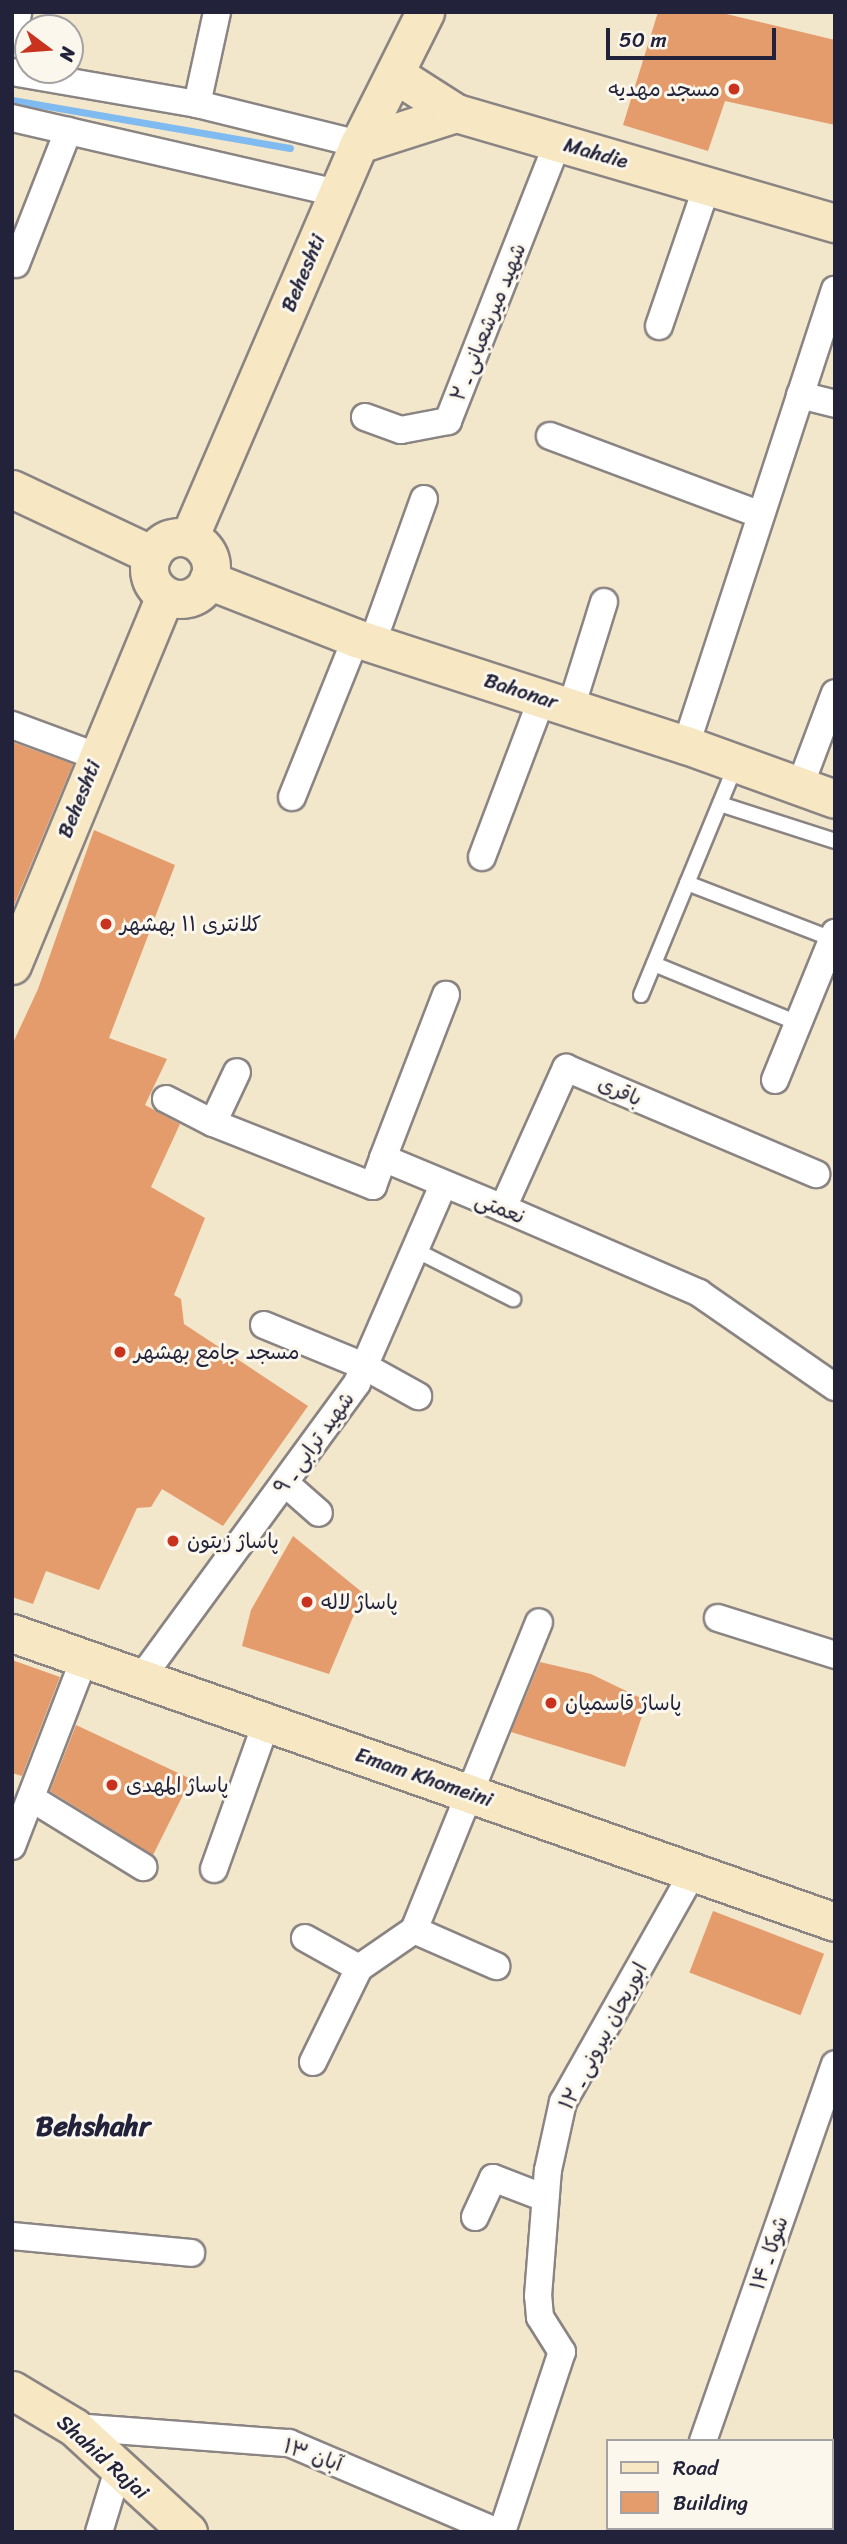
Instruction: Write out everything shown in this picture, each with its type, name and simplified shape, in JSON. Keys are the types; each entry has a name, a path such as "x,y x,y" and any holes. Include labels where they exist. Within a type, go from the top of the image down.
{"main road":[{"name":"Beheshti","path":"189,538 359,144 425,12"},
{"name":"Mahdie","path":"395,74 456,113 835,223"},
{"path":"359,144 456,113"},
{"path":"12,489 152,555"},
{"path":"189,538 210,560 208,580 190,597 165,596 152,582 152,555 167,540 189,538"},
{"name":"Bahonar","path":"208,580 364,641 686,745 835,799"},
{"name":"Beheshti","path":"12,965 96,756 165,596"},
{"name":"Emam Khomeini","path":"12,1633 142,1676 835,1922"},
{"name":"Shahid Rajai","path":"12,2390 74,2427 188,2532"}],"street":[{"path":"12,44 18,12"},
{"path":"197,104 217,12"},
{"path":"12,72 197,104 359,144"},
{"path":"12,118 338,193"},
{"path":"16,264 68,131"},
{"name":"شهید میرشعبانی ـ ۲","path":"366,417 401,430 448,421 558,142"},
{"path":"659,326 706,186"},
{"path":"686,745 835,290"},
{"path":"800,395 835,404"},
{"path":"550,436 761,515"},
{"path":"292,797 364,641 424,499"},
{"path":"482,857 604,602"},
{"path":"800,786 835,693"},
{"path":"12,725 96,756"},
{"path":"775,1080 834,936"},
{"path":"166,1099 213,1123 373,1186 446,995"},
{"name":"باقری","path":"503,1208 566,1068 816,1174"},
{"path":"213,1123 237,1072"},
{"name":"نعمتی","path":"383,1158 699,1293 835,1387"},
{"name":"شهید ترابی ـ ۹","path":"142,1676 326,1428 364,1366 443,1185"},
{"path":"264,1325 364,1366 418,1396"},
{"path":"285,1483 319,1513"},
{"path":"718,1618 835,1655"},
{"path":"313,2062 359,1968 414,1930 540,1622"},
{"path":"12,1846 85,1657"},
{"path":"214,1869 267,1721"},
{"path":"31,1798 143,1867"},
{"name":"ابوریحان بیرونی ـ ۱۲","path":"500,2532 562,2352 540,2317 538,2296 545,2198 563,2102 693,1871"},
{"path":"414,1930 496,1966"},
{"path":"305,1938 359,1968"},
{"name":"شوکا ـ ۱۴","path":"704,2439 835,2064"},
{"path":"475,2217 493,2178 545,2198"},
{"path":"12,2236 191,2253"},
{"name":"۱۳ آبان","path":"74,2427 289,2443 500,2532"},
{"path":"99,2532 118,2470"}],"lane":[{"path":"641,995 737,763"},
{"path":"720,804 835,841"},
{"path":"687,883 834,936"},
{"path":"654,964 798,1023"},
{"path":"415,1250 513,1299"}],"building":[{"name":"مسجد مهدیه","path":"658,12 718,12 835,40 835,125 725,101 708,151 623,125"},
{"path":"12,742 73,764 12,910"},
{"path":"94,830 175,865 109,1038 167,1059 145,1105 180,1124 151,1187 205,1218 174,1295 181,1299 184,1324 308,1406 223,1526 162,1489 151,1507 137,1508 99,1590 46,1571 33,1604 12,1597 12,1045 38,989"},
{"name":"پاساژ لاله","path":"293,1536 363,1593 329,1674 242,1646 251,1610"},
{"path":"12,1660 60,1677 22,1776 12,1773"},
{"path":"540,1662 591,1674 647,1701 625,1767 511,1732"},
{"name":"پاساژ المهدی","path":"76,1725 191,1779 153,1855 50,1791"},
{"path":"713,1911 824,1954 800,2015 689,1973"}],"waterway":[{"path":"12,100 290,148"}],"place":[{"name":"مسجد مهدیه","path":"734,89"},
{"name":"کلانتری ۱۱ بهشهر","path":"106,924"},
{"name":"مسجد جامع بهشهر","path":"120,1352"},
{"name":"پاساژ زیتون","path":"173,1541"},
{"name":"پاساژ لاله","path":"307,1602"},
{"name":"پاساژ قاسمیان","path":"551,1703"},
{"name":"پاساژ المهدی","path":"112,1785"}],"district":[{"name":"Behshahr","path":"93,2126"}]}
